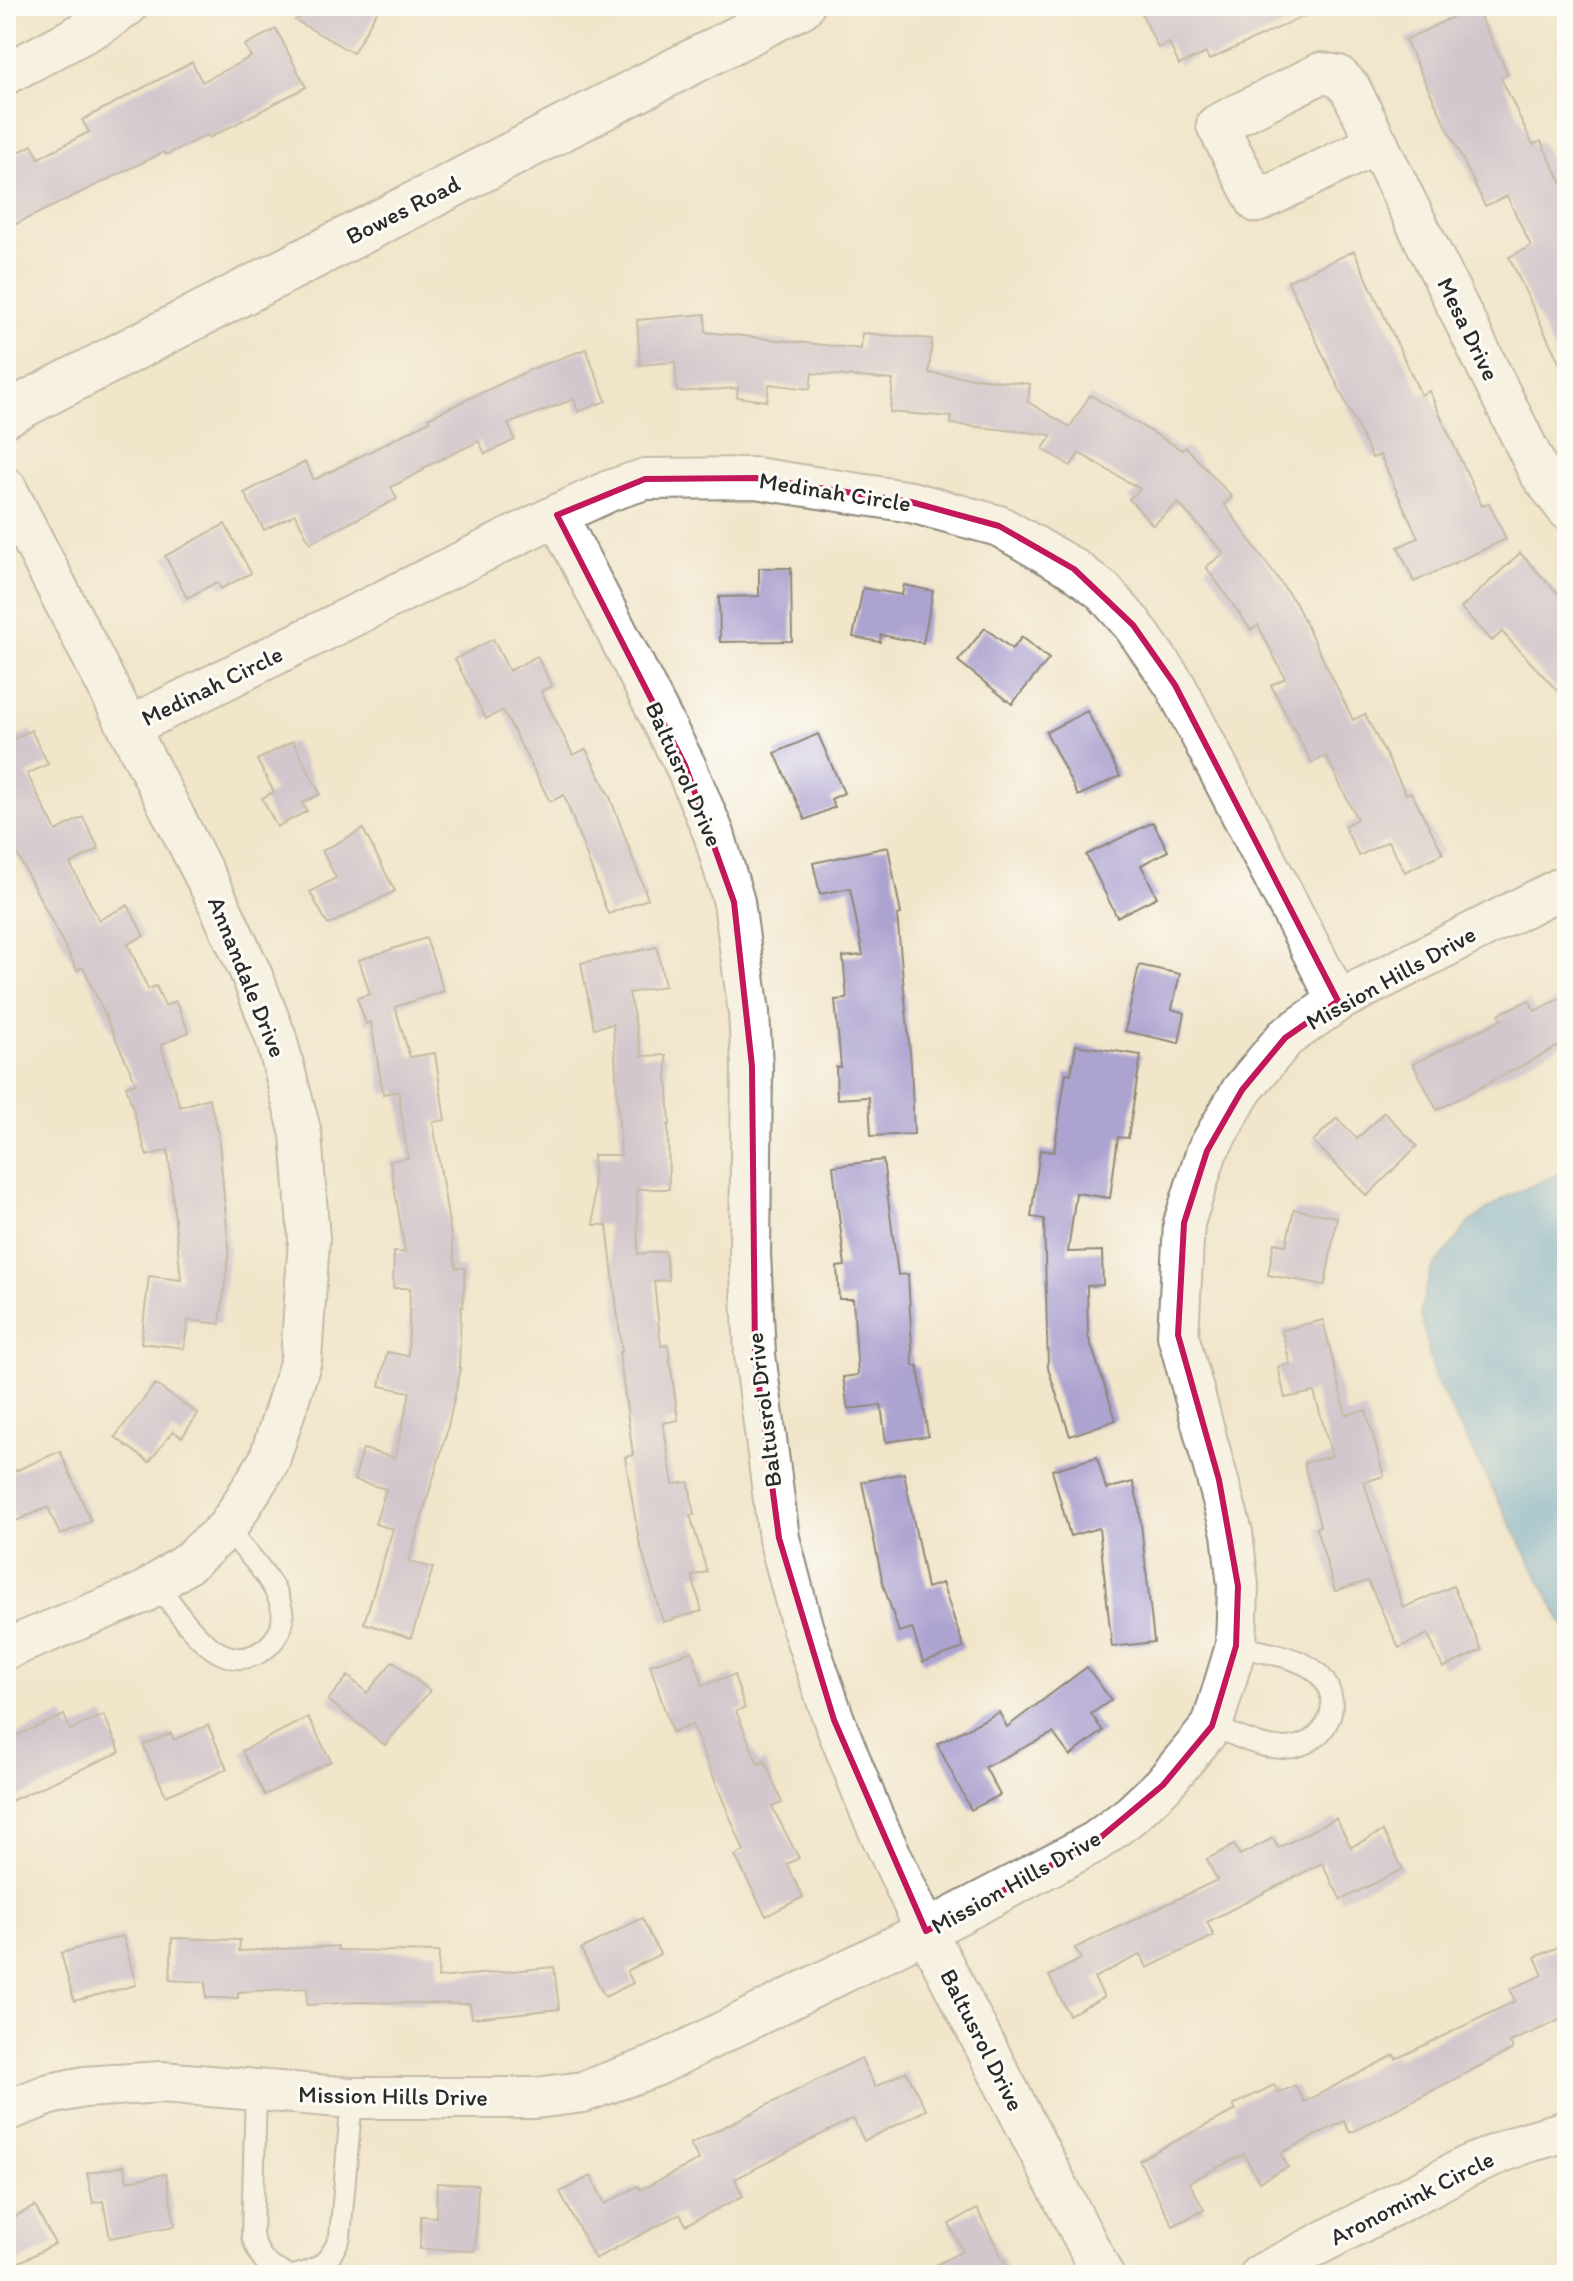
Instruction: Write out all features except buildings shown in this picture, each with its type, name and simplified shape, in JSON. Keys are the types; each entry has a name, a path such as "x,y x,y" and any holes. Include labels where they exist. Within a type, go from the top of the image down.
{"main road":[{"name":"Bowes Road","path":"6,414 801,6"}],"street":[{"path":"6,74 104,22 127,6"},
{"name":"Mesa Drive","path":"1378,143 1539,472 1567,509"},
{"name":"Medinah Circle","path":"129,727 557,515 645,479 755,478 911,502 999,526 1074,569 1103,591 1133,625 1175,685 1338,1001"},
{"name":"Annandale Drive","path":"6,488 252,976 276,1038 301,1134 309,1239 301,1360 269,1461 227,1528 189,1562 143,1593 6,1649"},
{"name":"Baltusrol Drive","path":"557,515 685,765 714,834 734,902 749,1013 752,1066 750,1254 755,1355 779,1538 802,1626 834,1720 872,1815 926,1931 1103,2275"},
{"name":"Mission Hills Drive","path":"6,2111 50,2094 84,2087 162,2082 352,2098 536,2098 583,2092 655,2066 926,1931 1095,1842 1131,1815 1163,1785 1212,1726 1236,1646 1238,1586 1232,1533 1178,1335 1184,1223 1207,1151 1242,1090 1285,1038 1338,1001 1567,885"},
{"name":"Aronomink Circle","path":"1260,2275 1468,2166 1524,2143 1567,2131"}],"lane":[{"path":"157,1584 209,1648 219,1654 244,1658 260,1652 274,1641 282,1627 282,1612 276,1594 227,1528"},
{"path":"1212,1726 1280,1749 1304,1746 1320,1735 1330,1720 1331,1700 1315,1671 1297,1662 1236,1646"},
{"path":"256,2091 252,2236 258,2255 272,2270 289,2275"},
{"path":"297,2275 310,2272 331,2257 340,2237 352,2098"}],"highlighted area":[{"path":"755,478 911,502 999,526 1074,569 1133,625 1175,685 1338,1001 1285,1038 1242,1090 1207,1151 1184,1223 1178,1335 1219,1480 1238,1586 1236,1646 1212,1726 1163,1785 1095,1842 926,1931 834,1720 779,1538 755,1355 752,1066 734,902 685,765 557,515 645,479"}],"water":[{"path":"1567,1170 1567,1632 1434,1377 1420,1311 1430,1272 1470,1222 1504,1198"}]}
